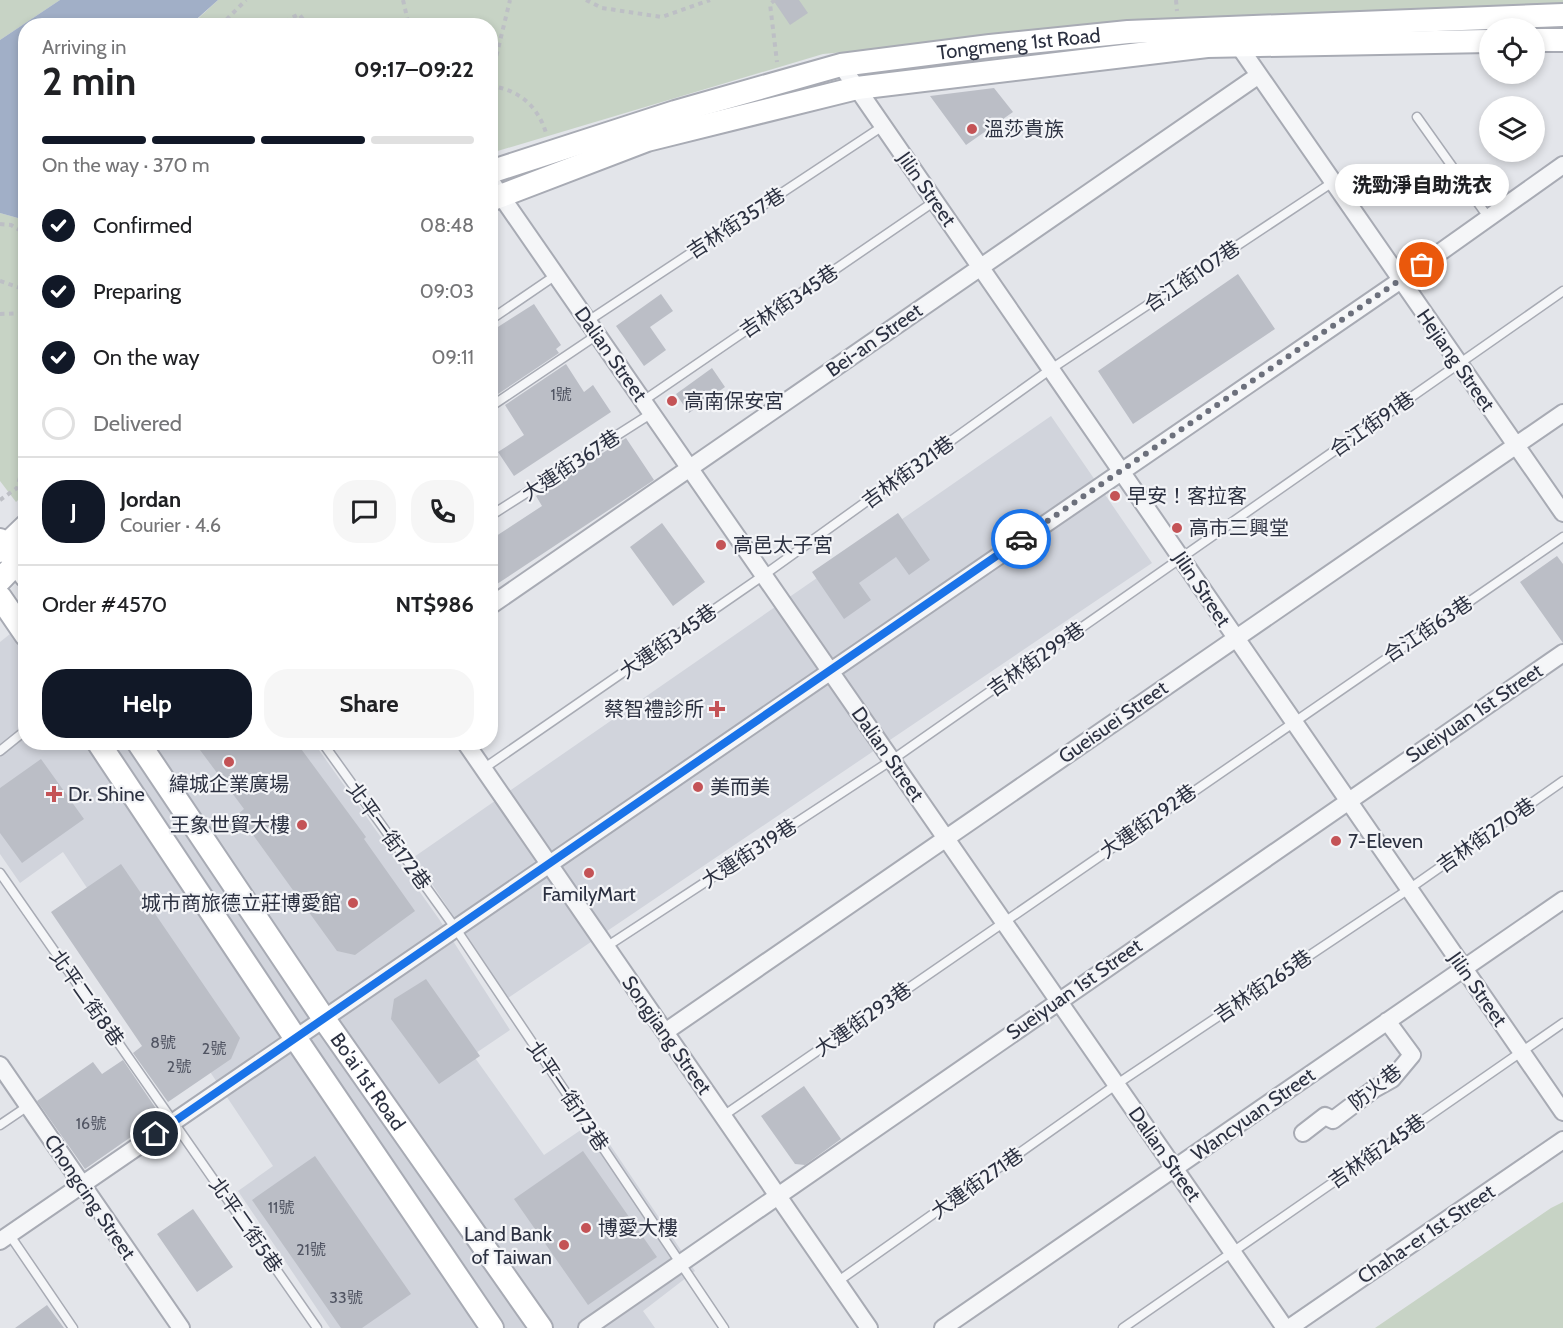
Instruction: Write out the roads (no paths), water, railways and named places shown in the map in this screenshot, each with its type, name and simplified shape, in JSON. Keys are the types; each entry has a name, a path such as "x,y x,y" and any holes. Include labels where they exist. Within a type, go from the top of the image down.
{"street":[{"name":"Tongmeng 1st Road","path":"498,191 647,140 857,87 1207,46 1232,37 1337,23 1563,15"},
{"name":"Tongmeng 1st Road","path":"498,168 675,112 842,65 990,46 1128,32 1232,37 1479,41"},
{"name":"Hejiang Street","path":"1232,37 1563,513"},
{"path":"1545,40 1563,40"},
{"name":"Jilin Street","path":"842,65 1563,1112"},
{"name":"Bei-an Street","path":"498,600 1259,75"},
{"path":"5,1237 1401,280 1563,165"},
{"name":"Dalian Street","path":"498,197 593,328 1287,1328"},
{"name":"Gueisuei Street","path":"665,1032 1563,413"},
{"path":"0,580 12,555"},
{"path":"0,597 18,623"},
{"name":"Sueiyuan 1st Street","path":"587,1328 1563,653"},
{"name":"Bo'ai 1st Road","path":"103,750 492,1328"},
{"name":"Bo'ai 1st Road","path":"143,750 324,1019 541,1328"},
{"name":"Songjiang Street","path":"470,750 869,1328"},
{"name":"Wancyuan Street","path":"943,1328 1563,900"},
{"name":"防火巷","path":"1303,1133 1325,1116 1333,1120 1354,1103 1392,1079 1412,1055 1388,1020"},
{"name":"Chongcing Street","path":"0,1065 181,1328"},
{"name":"Chaha-er 1st Street","path":"1287,1328 1563,1140"}],"lane":[{"path":"1417,117 1488,217"},
{"name":"吉林街357巷","path":"498,401 593,328 884,126"},
{"name":"合江街107巷","path":"1051,369 1333,182"},
{"name":"吉林街345巷","path":"648,407 935,201"},
{"path":"498,315 556,275"},
{"name":"合江街91巷","path":"1181,557 1563,291"},
{"name":"吉林街321巷","path":"764,575 1051,369"},
{"name":"大連街367巷","path":"498,510 648,407"},
{"name":"合江街63巷","path":"1293,721 1563,537"},
{"name":"吉林街299巷","path":"892,760 1181,557"},
{"name":"大連街345巷","path":"483,769 764,575"},
{"name":"大連街292巷","path":"1004,921 1293,721"},
{"path":"0,751 18,736"},
{"name":"北平一街172巷","path":"328,750 456,929"},
{"name":"大連街319巷","path":"606,947 892,760"},
{"name":"吉林街270巷","path":"1409,889 1563,781"},
{"name":"北平二街8巷","path":"0,873 174,1122"},
{"name":"吉林街265巷","path":"1117,1084 1409,889"},
{"name":"大連街293巷","path":"723,1116 1004,921"},
{"name":"北平一街173巷","path":"456,929 724,1328"},
{"name":"吉林街245巷","path":"1123,1328 1563,1023"},
{"name":"大連街271巷","path":"837,1282 1117,1084"},
{"path":"0,1125 28,1106"},
{"name":"北平二街5巷","path":"174,1122 317,1328"},
{"path":"5,1237 73,1328"}],"water":[{"path":"60,0 218,0 198,18 33,18"},
{"path":"18,28 18,218 0,213 0,40"}],"place":[{"name":"溫莎貴族","path":"972,129"},
{"name":"洗勁淨自助洗衣","path":"1422,265"},
{"name":"高南保安宮","path":"672,401"},
{"name":"早安！客拉客","path":"1115,496"},
{"name":"高市三興堂","path":"1177,528"},
{"name":"高邑太子宮","path":"721,545"},
{"name":"蔡智禮診所","path":"717,709"},
{"name":"緯城企業廣場","path":"229,762"},
{"name":"美而美","path":"698,787"},
{"name":"Dr. Shine","path":"54,794"},
{"name":"王象世貿大樓","path":"302,825"},
{"name":"7-Eleven","path":"1336,841"},
{"name":"FamilyMart","path":"589,873"},
{"name":"城市商旅德立莊博愛館","path":"353,903"},
{"name":"博愛大樓","path":"586,1228"},
{"name":"Land Bank of Taiwan","path":"564,1245"}]}
